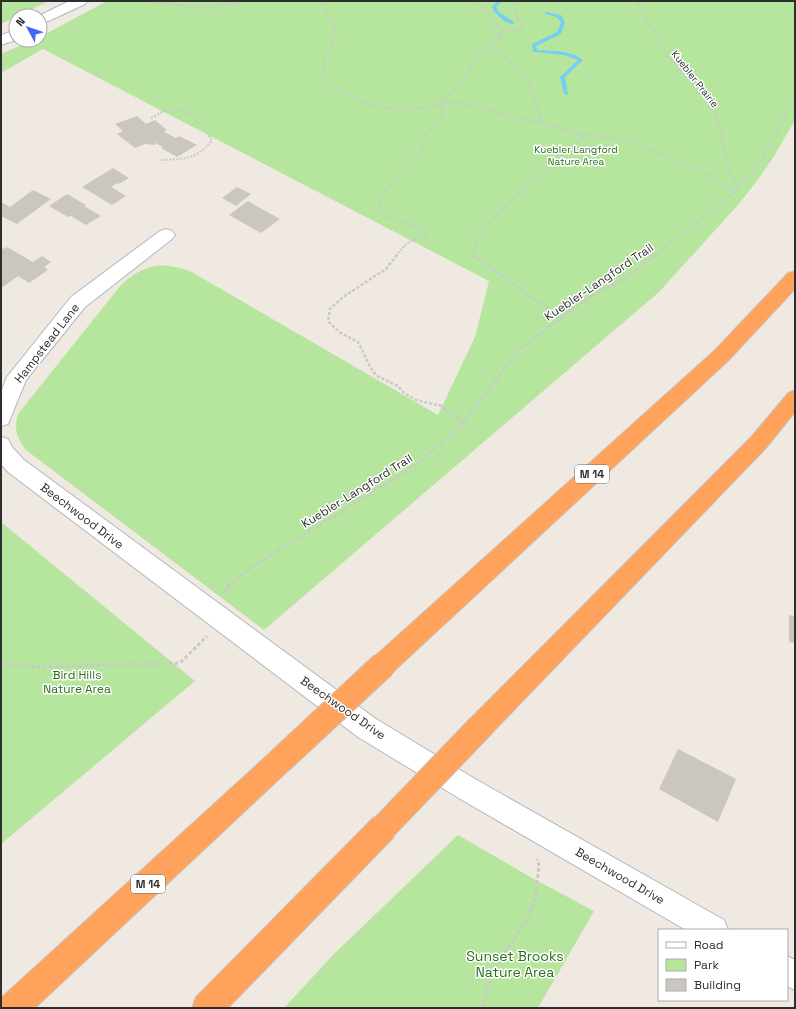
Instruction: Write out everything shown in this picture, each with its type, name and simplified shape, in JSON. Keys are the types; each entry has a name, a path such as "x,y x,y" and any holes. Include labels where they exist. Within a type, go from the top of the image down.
{"highway":[{"name":"M 14","path":"13,1008 722,355 795,277"},
{"path":"207,1008 759,442 795,398"}],"street":[{"path":"48,17 80,1"},
{"name":"Hampstead Lane","path":"1,418 17,377 78,302 166,236"},
{"name":"Beechwood Drive","path":"1,445 1,450 16,466 367,728 712,929"}],"path":[{"path":"144,1 206,8 246,1"},
{"path":"321,1 337,34 324,60 324,74 344,93 365,104 404,110 458,102 586,135 621,139 668,156 714,178 734,193"},
{"path":"473,1 484,8 496,20 502,32"},
{"path":"441,104 466,75 474,61 492,40 505,28 514,31 522,27 515,13 518,1"},
{"name":"Kuebler Prairie","path":"636,1 665,51 710,105 717,119 729,169 736,185 734,193"},
{"path":"502,32 493,49 528,76 539,107 543,125"},
{"name":"Kuebler-Langford Trail","path":"1,664 36,667 180,663 208,636 229,584 240,575 416,465 463,423 518,351 579,304 631,274 691,229 734,193 763,158 795,98"},
{"path":"441,104 443,109 442,118 432,126 422,138 422,151 407,161 393,180 379,205 382,215 416,226 428,233 426,236 414,239 402,246 386,269 343,297 330,310 328,321 339,332 358,342 373,372 379,377 398,386 404,393 416,400 442,406 450,415 463,423"},
{"path":"151,118 169,109 178,110 191,115 200,123 212,140 206,150 196,156 160,160"},
{"path":"560,318 473,255 476,239 492,219 568,149 586,135"},
{"path":"482,1008 493,970 526,921 535,901 539,866 534,844 542,831"}],"green space":[{"path":"1,1 49,1 34,8 8,8 8,21 1,24"},
{"name":"Kuebler Langford Nature Area","path":"107,1 795,1 795,120 773,158 756,182 737,206 659,292 264,630 26,450 20,441 16,429 18,414 121,285 129,278 145,269 161,265 190,271 438,415 475,337 489,281 43,49 1,73 1,54 15,48 48,48 48,33"},
{"name":"Bird Hills Nature Area","path":"1,522 195,681 1,844"},
{"name":"Sunset Brooks Nature Area","path":"458,835 532,878 594,911 538,1008 284,1008 334,954"}],"building":[{"path":"137,116 146,124 155,120 167,130 164,132 176,138 179,136 197,145 177,157 161,148 163,147 156,143 155,145 145,144 135,148 117,134 123,131 115,124"},
{"path":"113,168 129,178 111,187 126,196 112,205 82,187"},
{"path":"237,187 251,194 236,206 222,198"},
{"path":"33,190 51,199 17,224 1,216 1,202 10,207"},
{"path":"67,194 101,216 86,225 49,206"},
{"path":"248,201 280,219 261,233 229,215"},
{"path":"1,247 4,249 7,247 33,262 42,256 51,262 44,267 48,270 29,283 18,276 3,287 1,286"},
{"path":"789,615 795,616 795,643 789,642"},
{"path":"678,749 736,779 718,822 659,789"}],"waterway":[{"path":"500,1 494,7 497,13 512,23"},
{"path":"547,13 559,16 563,22 559,33 534,45 535,51 570,55 581,60 562,77 566,94"}]}
